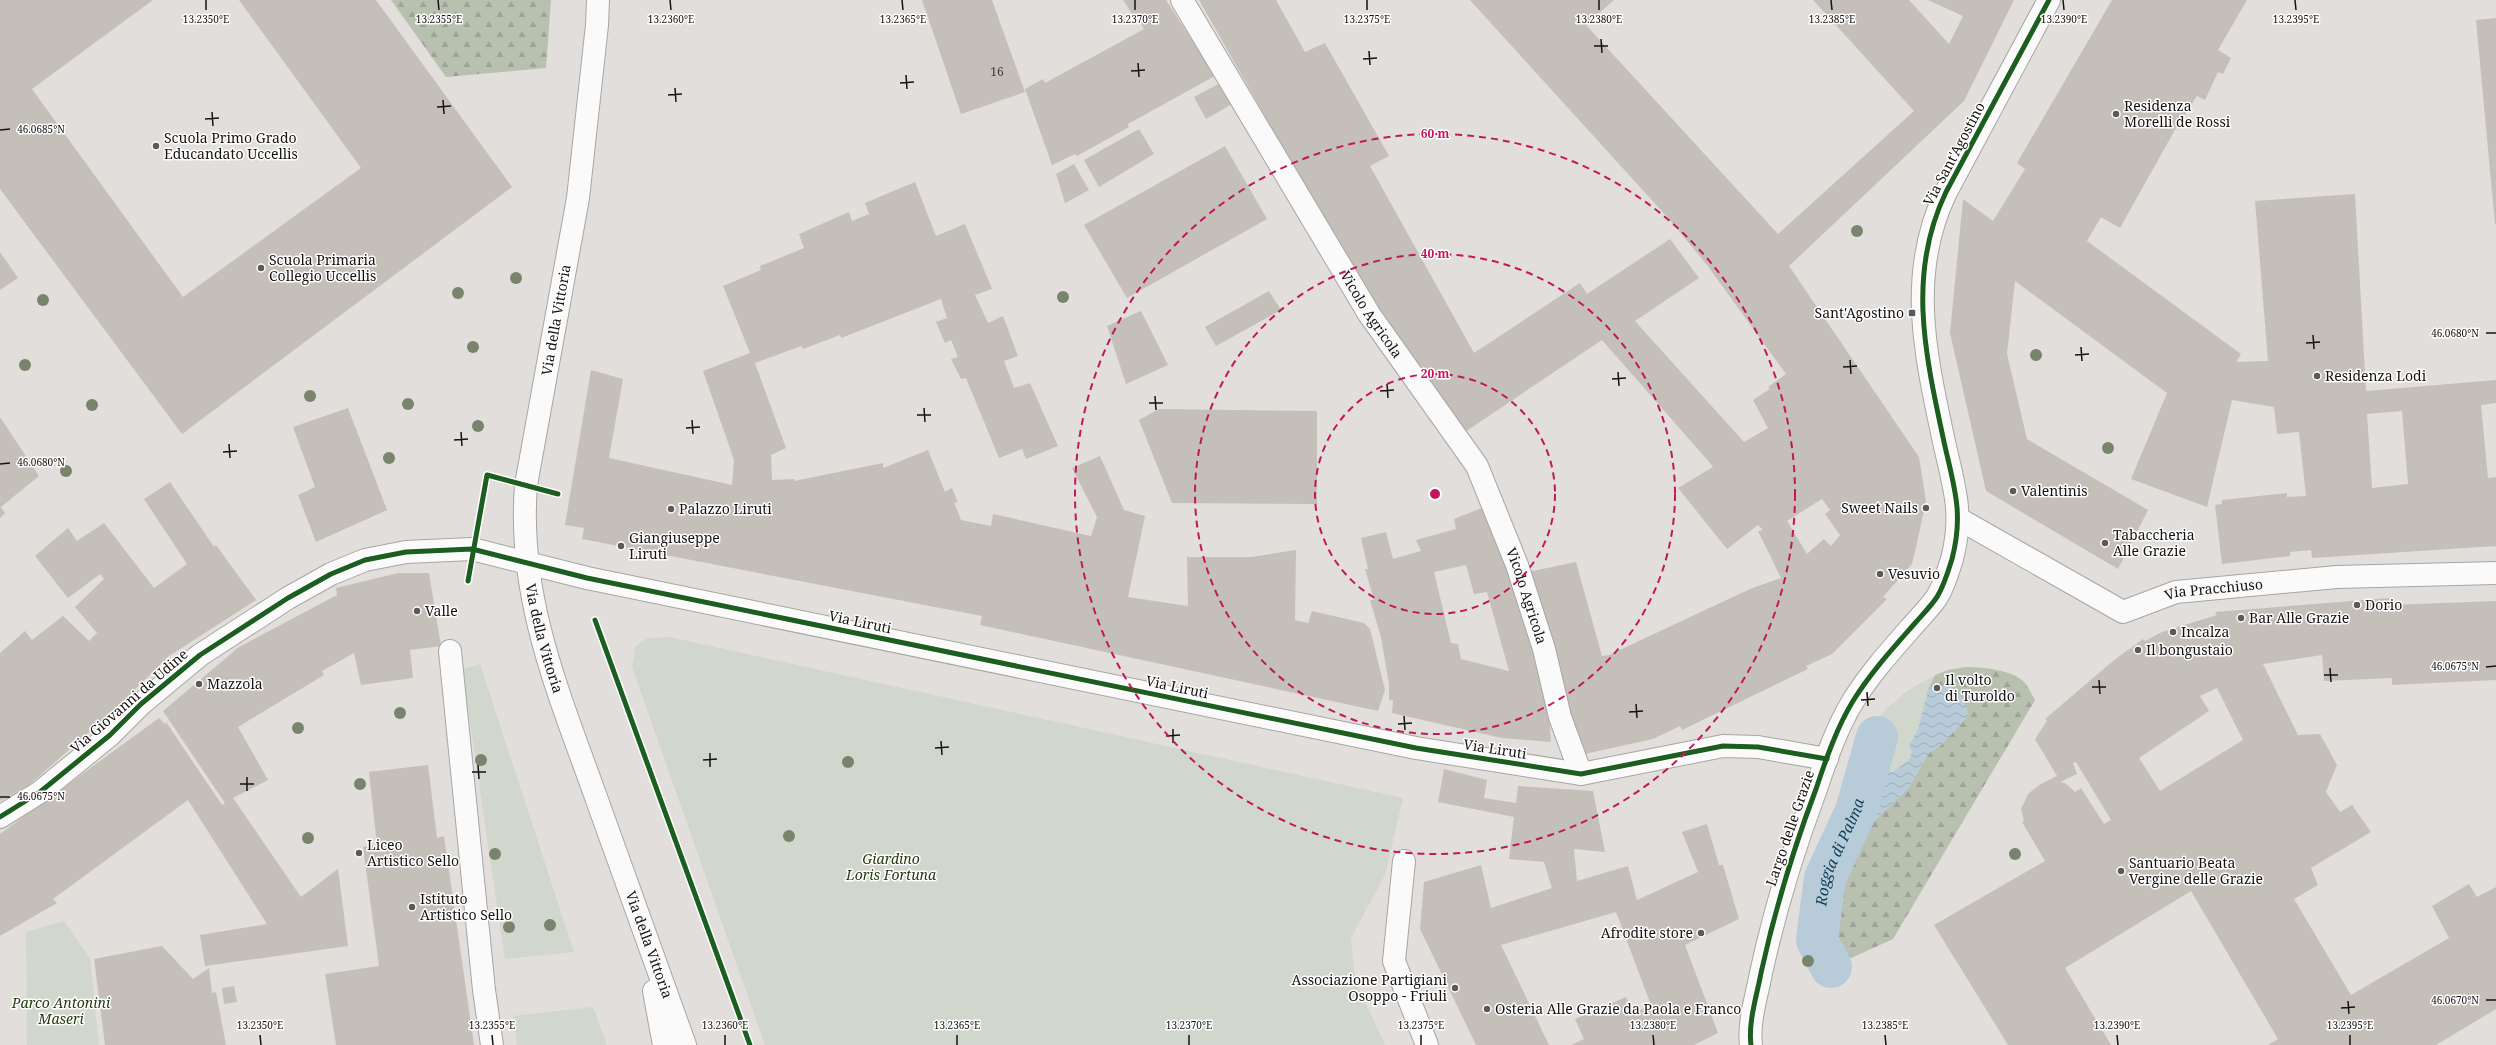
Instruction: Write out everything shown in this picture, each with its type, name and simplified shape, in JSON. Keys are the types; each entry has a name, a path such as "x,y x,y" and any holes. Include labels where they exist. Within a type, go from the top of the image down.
{"street":[{"name":"Via della Vittoria","path":"598,0 597,25 578,198 526,485 523,528 526,563 542,645 685,1045"},
{"name":"Vicolo Agricola","path":"1182,0 1248,107 1369,314 1477,466 1517,565 1544,649 1560,717 1581,774"},
{"name":"Via Sant'Agostino","path":"1959,519 1955,488 1939,419 1922,311 1922,281 1928,240 1935,215 1946,192 2049,0"},
{"name":"Via Pracchiuso","path":"1959,519 2123,612 2184,592 2337,576 2496,573"},
{"name":"Largo delle Grazie","path":"1748,1043 1773,918 1789,861 1827,759 1852,702 1872,673 1937,598 1951,561 1959,519"},
{"name":"Via Giovanni da Udine","path":"0,817 40,792 110,735 141,704 200,655 288,598 331,574 365,560 406,552 442,548 472,549 526,563"},
{"name":"Via Liruti","path":"526,563 587,578 1416,748 1581,774 1723,746 1758,747 1827,759"},
{"path":"450,651 484,990 492,1045"},
{"path":"1404,861 1394,961 1427,1045"},
{"path":"644,933 664,1045"}],"green space":[{"path":"391,0 551,0 546,68 446,77"},
{"name":"Giardino Loris Fortuna","path":"670,637 1403,798 1385,875 1351,938 1355,980 1385,1045 765,1045 632,667 635,647 648,638"},
{"path":"480,664 574,952 505,959 462,669"},
{"path":"1966,667 1997,670 2013,675 2025,683 2035,700 1893,939 1838,964 1827,939 1834,903 1842,874 1855,847 1868,827 1909,787 1929,753 1941,745 1969,715 1961,696 1945,685 1928,690 1935,675 1948,670"},
{"path":"1935,675 1918,729 1909,746 1912,752 1909,760 1893,773 1883,771 1879,763 1879,755 1886,740 1867,735 1881,715 1896,700 1914,687"},
{"name":"Parco Antonini Maseri","path":"64,921 90,958 99,1045 27,1045 26,932"},
{"path":"593,1007 607,1045 517,1045 513,1016"}],"water":[{"path":"1945,685 1961,696 1969,715 1941,745 1929,753 1909,787 1868,827 1855,847 1842,874 1834,903 1807,900 1867,735 1886,740 1880,751 1879,763 1883,771 1893,772 1909,760 1912,752 1909,746 1918,729 1928,690"}],"building":[{"path":"0,0 153,0 32,89 183,297 361,168 239,0 376,0 512,187 182,434 0,189"},
{"path":"922,0 992,0 1025,92 961,114"},
{"path":"1123,0 1166,0 1215,76 1128,124 1129,127 1077,156 1075,154 1052,165 1025,89 1043,79 1045,83 1144,29 1136,15 1134,17"},
{"path":"1199,0 1276,0 1305,52 1325,43 1389,156 1370,166 1474,353 1580,283 1587,294 1670,239 1699,278 1635,321 1744,442 1768,428 1753,400 1770,389 1768,387 1786,374 1707,265 1669,219 1470,0 1614,0 1586,25 1778,234 1914,111 1813,0 1909,0 1949,44 1963,16 1928,0 2014,0 1964,101 1789,266 1919,457 1926,501 1912,564 1883,597 1887,599 1832,654 1806,666 1808,669 1682,730 1680,726 1653,739 1580,755 1553,670 1545,615 1528,572 1576,562 1602,656 1609,655 1750,589 1781,578 1758,531 1763,530 1758,525 1727,549 1678,488 1713,467 1602,340 1462,434 1365,292","holes":["1822,499 1830,510 1825,514 1840,535 1831,546 1824,539 1807,554 1787,521"]},
{"path":"2112,0 2247,0 2218,50 2231,58 2223,74 2218,72 2205,100 2197,96 2176,128 2120,228 2101,217 2087,241 2241,354 2236,362 2268,361 2255,201 2355,194 2366,391 2496,380 2496,403 2481,405 2488,478 2496,477 2496,546 2312,558 2311,550 2290,552 2290,556 2222,564 2215,505 2222,504 2222,500 2287,493 2287,497 2306,496 2299,432 2277,434 2274,407 2232,400 2207,507 2131,479 2167,393 2015,281 2007,354 2027,439 2148,510 2118,569 1986,491 1950,333 1963,199 1993,221 2025,169 2017,163","holes":["2402,411 2408,484 2372,488 2367,414"]},
{"path":"2496,18 2496,224 2495,224 2476,20"},
{"path":"1222,82 1234,103 1206,119 1194,97"},
{"path":"1139,129 1154,154 1099,187 1084,160"},
{"path":"1225,146 1267,219 1127,298 1084,225"},
{"path":"1074,164 1089,190 1065,203 1056,174"},
{"path":"915,182 936,236 965,224 992,289 975,295 988,323 1003,316 1018,356 1004,361 1014,388 1030,383 1058,446 1026,459 1022,449 999,458 966,378 961,379 951,359 958,357 951,340 945,343 936,322 947,318 941,299 841,338 840,335 803,349 801,346 755,363 786,448 771,455 772,480 795,479 794,481 883,463 883,468 928,450 945,492 952,488 958,503 954,502 961,520 991,526 993,514 1091,536 1097,517 1072,468 1100,456 1124,510 1145,516 1128,597 1188,606 1187,557 1251,557 1296,550 1295,620 1308,623 1312,611 1364,623 1370,629 1385,690 1378,711 980,625 982,616 582,539 584,528 565,525 591,370 623,379 609,458 732,485 734,460 703,371 750,353 723,286 761,270 760,266 804,248 799,234 849,212 852,221 869,214 865,203"},
{"path":"0,252 18,278 0,290"},
{"path":"1269,291 1281,310 1216,346 1205,327"},
{"path":"1141,311 1168,365 1126,384 1107,326"},
{"path":"348,408 387,510 316,542 298,495 315,487 293,427"},
{"path":"1159,409 1317,411 1317,504 1172,503 1139,420"},
{"path":"0,417 39,476 1,507 5,513 0,518"},
{"path":"170,482 214,547 216,545 256,600 169,656 110,714 29,785 0,801 0,653 25,631 32,640 63,616 89,641 97,633 75,607 104,579 100,574 68,598 35,556 68,528 77,541 104,523 154,588 187,564 144,499"},
{"path":"1487,506 1547,681 1551,742 1502,738 1392,713 1393,700 1389,700 1389,684 1381,637 1370,600 1374,600 1365,569 1368,569 1361,538 1386,532 1393,559 1421,551 1416,540 1456,529 1454,519","holes":["1466,565 1474,594 1487,592 1509,671 1461,659 1458,644 1451,643 1434,572"]},
{"path":"398,573 429,573 441,646 410,650 413,678 361,685 354,653 322,671 324,675 238,727 268,780 233,798 301,897 338,869 348,946 205,966 200,935 267,924 188,800 53,899 57,903 0,936 0,834 159,718 165,724 166,722 222,805 225,803 163,711 239,647 337,595 336,588"},
{"path":"2389,598 2390,605 2496,601 2496,680 2392,685 2392,678 2324,681 2322,655 2263,664 2298,735 2320,734 2337,765 2326,792 2340,812 2352,805 2371,832 2311,868 2318,885 2294,899 2351,995 2449,938 2432,906 2469,884 2477,897 2496,887 2496,1009 2436,1045 2268,1045 2278,1039 2191,891 2065,968 2111,1045 2008,1045 1934,925 2045,861 2022,822 2024,821 2021,809 2028,794 2039,785 2057,776 2035,739 2047,721 2045,719 2113,661 2143,639 2145,641 2162,632 2217,615 2215,612","holes":["2217,688 2243,740 2160,791 2139,758 2209,711 2200,696","2076,762 2111,820 2104,824 2081,788 2075,792 2065,783 2060,782 2077,774 2073,763"]},
{"name":"Istituto Artistico Sello","path":"428,765 437,838 444,836 474,1045 336,1045 325,974 379,966 363,847 377,845 369,772"},
{"path":"1444,769 1487,780 1484,798 1516,803 1518,786 1593,791 1605,852 1574,849 1577,881 1628,866 1637,900 1698,872 1682,832 1707,824 1719,865 1723,865 1739,919 1685,945 1718,1033 1694,1045 1571,1045 1584,1039 1575,1019 1626,997 1633,1014 1651,1005 1616,912 1501,945 1549,1045 1476,1045 1420,929 1424,882 1481,865 1491,908 1552,888 1544,862 1509,859 1514,817 1438,802"},
{"path":"162,946 193,979 209,968 212,993 216,992 226,1045 105,1045 94,959"},
{"path":"234,986 237,1002 224,1004 222,988"}],"waterway":[{"name":"Roggia di Palma","path":"1831,967 1817,940 1825,878 1856,811 1877,737"}],"cycle path":[{"path":"1751,1045 1750,1036 1753,1009 1778,903 1792,857 1832,744 1847,711 1867,680 1937,597 1944,584 1952,559 1956,543 1956,500 1937,410 1926,347 1923,316 1923,285 1926,254 1934,223 1946,192 2049,0"},
{"path":"468,581 487,475 558,494"},
{"path":"0,817 40,792 110,735 141,704 200,655 288,598 331,574 365,560 406,552 472,549 587,578 1416,748 1581,774 1723,746 1758,747 1827,759"},
{"path":"595,620 750,1045"}],"place":[{"name":"Residenza Morelli de Rossi","path":"2116,114"},
{"name":"Scuola Primo Grado Educandato Uccellis","path":"156,146"},
{"name":"Scuola Primaria Collegio Uccellis","path":"261,268"},
{"name":"Sant'Agostino","path":"1912,313"},
{"name":"Residenza Lodi","path":"2317,376"},
{"name":"Valentinis","path":"2013,491"},
{"name":"Sweet Nails","path":"1926,508"},
{"name":"Palazzo Liruti","path":"671,509"},
{"name":"Tabaccheria Alle Grazie","path":"2105,543"},
{"name":"Giangiuseppe Liruti","path":"621,546"},
{"name":"Vesuvio","path":"1880,574"},
{"name":"Dorio","path":"2357,605"},
{"name":"Valle","path":"417,611"},
{"name":"Bar Alle Grazie","path":"2241,618"},
{"name":"Incalza","path":"2173,632"},
{"name":"Il bongustaio","path":"2138,650"},
{"name":"Mazzola","path":"199,684"},
{"name":"Il volto di Turoldo","path":"1937,688"},
{"name":"Liceo Artistico Sello","path":"359,853"},
{"name":"Santuario Beata Vergine delle Grazie","path":"2121,871"},
{"name":"Istituto Artistico Sello","path":"412,907"},
{"name":"Afrodite store","path":"1701,933"},
{"name":"Associazione Partigiani Osoppo - Friuli","path":"1455,988"},
{"name":"Osteria Alle Grazie da Paola e Franco","path":"1487,1009"}]}
